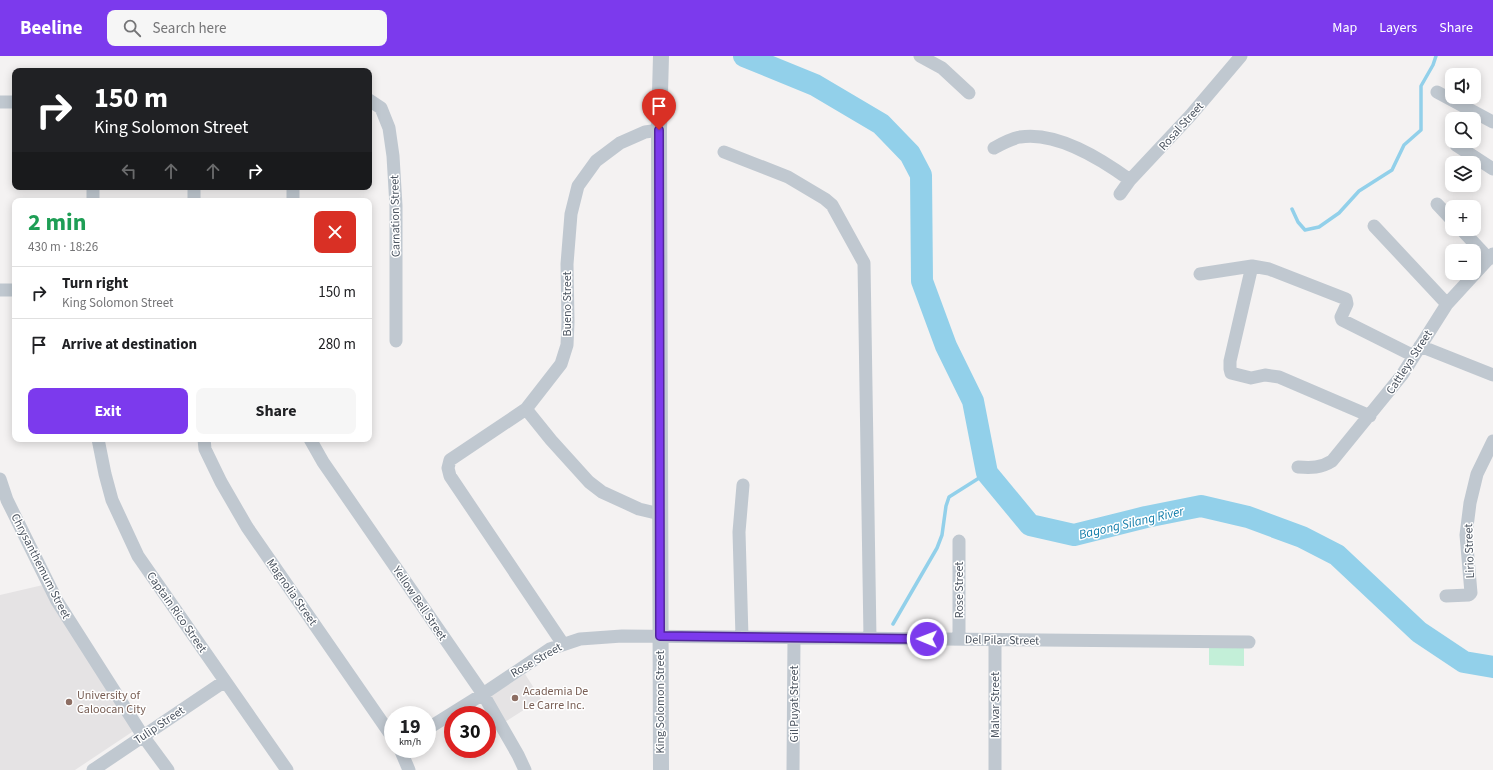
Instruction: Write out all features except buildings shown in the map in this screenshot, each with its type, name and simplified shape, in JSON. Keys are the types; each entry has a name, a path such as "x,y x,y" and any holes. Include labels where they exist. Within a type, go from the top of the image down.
{"street":[{"path":"920,56 942,68 969,93"},
{"name":"Rosal Street","path":"1120,194 1130,180 1190,116 1241,56"},
{"name":"King Solomon Street","path":"661,60 659,130 661,770"},
{"path":"1437,92 1493,122"},
{"path":"0,102 12,102"},
{"name":"Carnation Street","path":"372,102 381,108 389,128 393,156 396,206 396,341"},
{"name":"Bueno Street","path":"563,644 450,476 448,468 450,460 526,409 561,364 567,345 567,264 571,214 578,186 596,161 620,142 645,132 659,130"},
{"path":"994,148 1007,141 1020,137 1037,136 1060,142 1084,151 1106,163 1130,180"},
{"path":"1461,148 1493,169"},
{"path":"724,152 788,178 825,199 832,205 864,262 870,638"},
{"path":"1437,204 1445,213"},
{"path":"1374,226 1447,304"},
{"path":"1469,236 1491,256"},
{"name":"Cattleya Street","path":"1298,467 1311,468 1323,466 1332,461 1402,375 1447,304 1491,256"},
{"path":"1252,266 1248,290 1230,361 1231,373 1251,378 1265,375 1279,376 1370,416"},
{"path":"1200,274 1252,266 1273,270 1346,299 1347,304 1342,320 1417,351 1493,375"},
{"path":"0,290 12,290"},
{"path":"526,409 551,440 585,477 602,492 639,509 660,514"},
{"name":"Lirio Street","path":"1446,596 1471,594 1466,535 1470,503 1477,474 1493,441"},
{"name":"Captain Rico Street","path":"99,442 112,500 138,556 287,770"},
{"name":"Magnolia Street","path":"204,442 205,449 221,482 247,527 384,725"},
{"name":"Yellow Bell Street","path":"312,442 323,462 483,694 525,770"},
{"name":"Chrysanthemum Street","path":"0,479 7,500 57,601 143,736 168,770"},
{"path":"742,637 739,532 743,485"},
{"name":"Rose Street","path":"959,541 959,640"},
{"name":"Del Pilar Street","path":"660,636 1249,642"},
{"name":"Rose Street","path":"436,723 550,649 580,639 600,637 660,636"},
{"name":"Gil Puyat Street","path":"793,770 794,638"},
{"name":"Malvar Street","path":"995,640 995,770"},
{"name":"Tulip Street","path":"93,770 225,681"},
{"path":"404,758 409,770"}],"shaded area":[{"name":"University of Caloocan City","path":"43,585 135,730 75,770 0,770 0,595"},
{"name":"Academia De Le Carre Inc.","path":"525,674 541,699 505,722 489,697"}],"green space":[{"path":"1209,645 1244,646 1244,666 1209,665"}],"waterway":[{"name":"Bagong Silang River","path":"744,56 815,85 881,124 910,154 921,175 922,281 946,346 973,401 987,473 1030,525 1074,535 1146,517 1201,506 1248,517 1302,537 1337,555 1419,632 1464,662 1493,667"},
{"path":"1292,209 1298,222 1305,230 1319,227 1339,213 1359,191 1392,170 1404,145 1421,130 1421,86 1433,65 1436,56"},
{"path":"893,624 937,548 942,535 946,506 949,497 987,473"}],"place":[{"name":"Academia De Le Carre Inc.","path":"515,698"},
{"name":"University of Caloocan City","path":"69,702"}],"route":[{"path":"659,130 660,636 927,639"}]}
